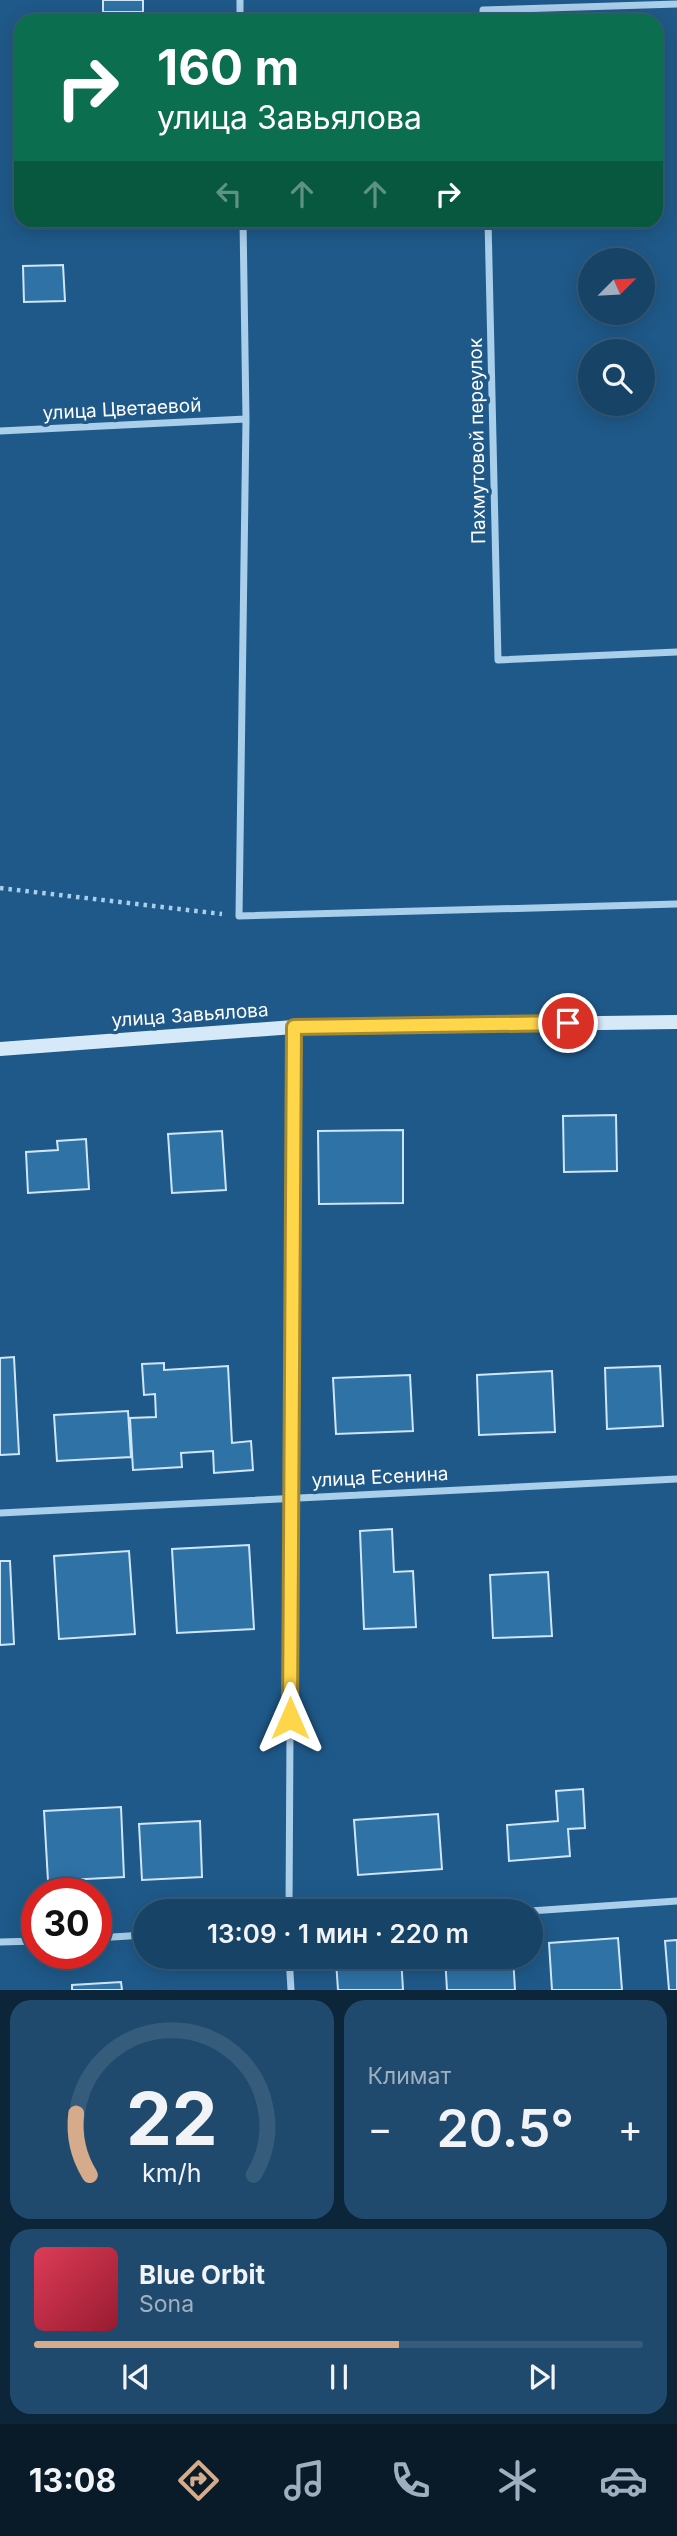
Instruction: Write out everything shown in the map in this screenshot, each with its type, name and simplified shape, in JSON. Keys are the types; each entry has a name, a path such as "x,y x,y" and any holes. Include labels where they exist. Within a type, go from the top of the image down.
{"street":[{"path":"483,14 483,10 677,4"},
{"path":"243,228 246,419 239,916 677,904"},
{"name":"Пахмутовой переулок","path":"488,228 498,660 677,652"},
{"name":"улица Цветаевой","path":"0,431 246,419"},
{"name":"улица Завьялова","path":"0,1049 294,1027 677,1022"},
{"path":"289,1899 294,1027"},
{"name":"улица Есенина","path":"0,1513 677,1479"},
{"path":"543,1910 677,1901"},
{"path":"112,1937 133,1936"},
{"path":"0,1942 21,1941"},
{"path":"290,1969 291,1990"}],"path":[{"path":"0,888 239,916"}],"building":[{"path":"103,0 143,0 143,12 103,12"},
{"path":"63,265 65,301 24,302 23,266"},
{"path":"616,1115 617,1171 564,1172 563,1116"},
{"path":"403,1130 403,1203 319,1204 318,1131"},
{"path":"222,1131 226,1190 172,1193 168,1134"},
{"path":"86,1139 89,1189 28,1193 26,1152 58,1150 57,1141"},
{"path":"14,1357 19,1454 0,1455 0,1358"},
{"path":"164,1363 164,1370 228,1366 232,1443 251,1441 253,1470 214,1473 213,1451 181,1453 182,1467 133,1470 130,1418 156,1417 155,1394 144,1395 142,1364"},
{"path":"660,1366 663,1426 607,1429 605,1368"},
{"path":"552,1371 555,1432 479,1435 477,1375"},
{"path":"410,1375 413,1431 336,1434 333,1378"},
{"path":"128,1411 131,1457 57,1461 54,1415"},
{"path":"392,1529 394,1572 413,1571 416,1627 364,1629 360,1531"},
{"path":"249,1545 254,1629 177,1633 172,1549"},
{"path":"129,1551 135,1634 59,1639 54,1556"},
{"path":"0,1561 10,1561 14,1644 0,1645"},
{"path":"548,1572 552,1636 493,1638 490,1575"},
{"path":"583,1789 585,1828 568,1829 570,1856 509,1861 507,1825 558,1821 556,1791"},
{"path":"121,1807 124,1877 48,1878 44,1811"},
{"path":"438,1814 442,1869 358,1875 354,1820"},
{"path":"200,1821 202,1877 142,1880 139,1824"},
{"path":"618,1938 622,1990 552,1990 549,1943"},
{"path":"677,1940 677,1990 669,1990 665,1941"},
{"path":"337,1969 402,1969 403,1990 338,1990"},
{"path":"446,1969 514,1969 515,1990 447,1990"},
{"path":"121,1982 122,1990 72,1990 72,1985"}],"route":[{"path":"290,1718 294,1027 568,1023"}]}
